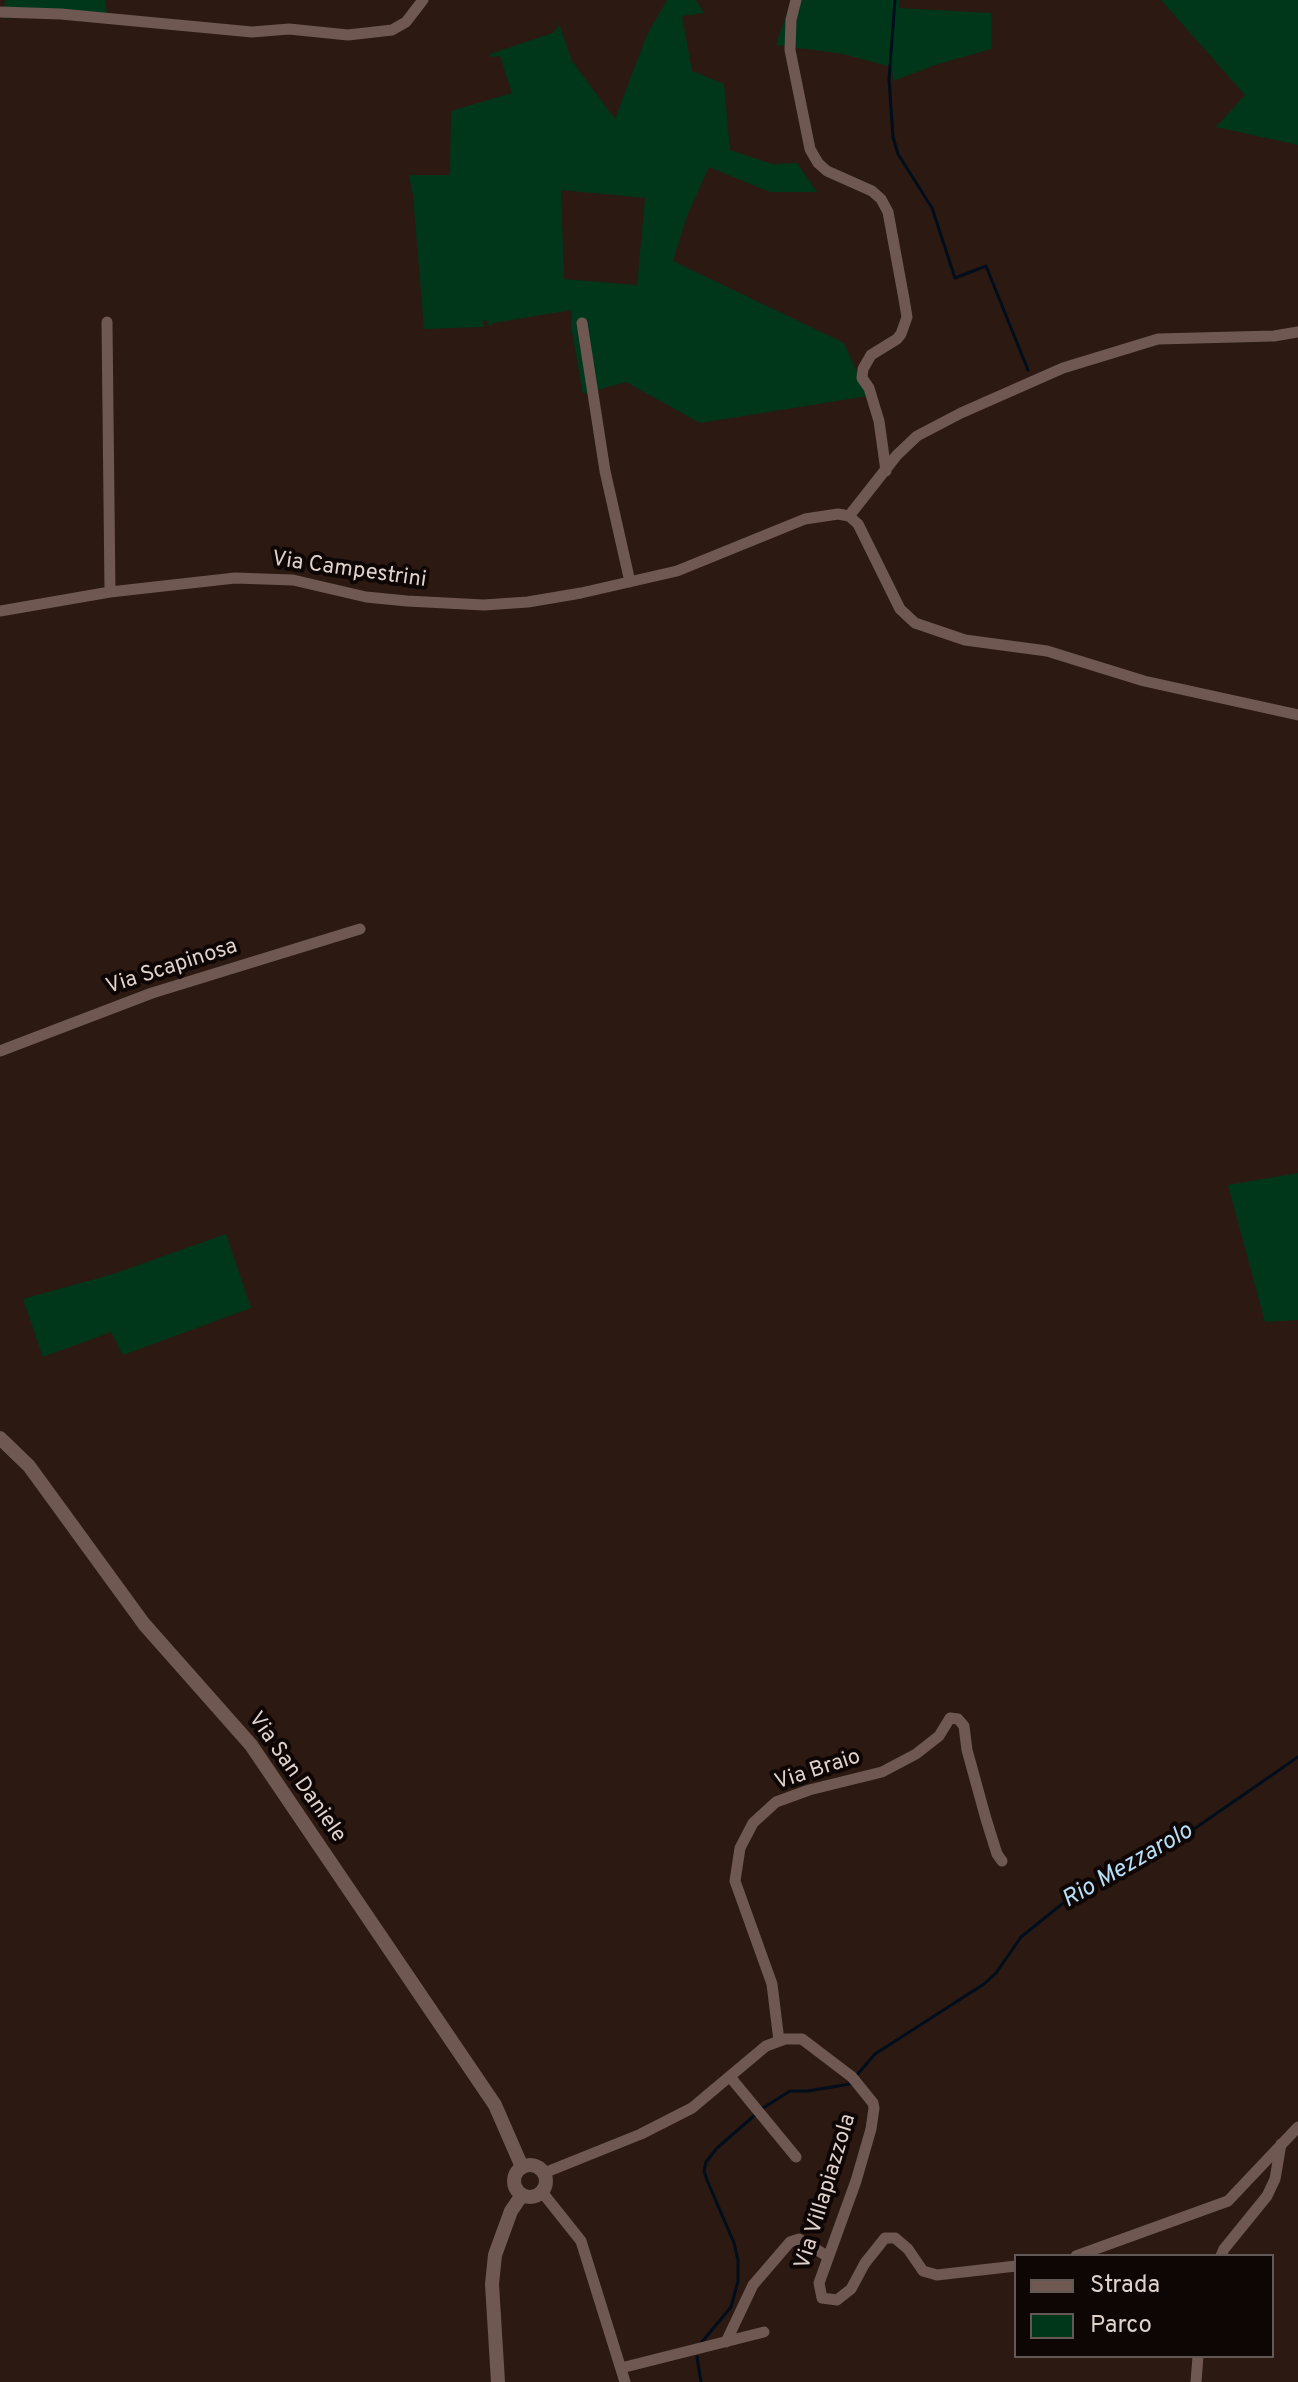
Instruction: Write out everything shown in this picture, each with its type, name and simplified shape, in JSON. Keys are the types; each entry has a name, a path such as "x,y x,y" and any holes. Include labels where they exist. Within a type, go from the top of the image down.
{"street":[{"path":"0,12 61,14 252,32 289,29 348,35 392,30 406,22 423,0"},
{"path":"796,0 791,20 790,50 810,149 827,171 877,195 888,212 906,309 905,326 897,339 875,351 868,359 862,376 879,421 886,471"},
{"path":"107,322 110,592"},
{"path":"582,323 605,471 630,582"},
{"path":"1298,332 1256,337 1158,339 1063,368 917,436 897,455 849,516 867,538 900,609 915,623 965,640 1037,648 1144,681 1298,715"},
{"name":"Via Campestrini","path":"0,611 110,592 235,578 293,580 366,597 484,605 528,602 677,571 805,519 829,514 849,516"},
{"name":"Via Scapinosa","path":"0,1051 152,993 360,929"},
{"name":"Via San Daniele","path":"0,1438 29,1466 144,1624 251,1745 495,2105 522,2167"},
{"name":"Via Braio","path":"779,2041 772,1984 735,1881 740,1848 753,1823 776,1802 809,1790 882,1772 916,1754 939,1736 950,1718 958,1719 964,1726 978,1791 997,1854 1002,1861"},
{"name":"Via Villapiazzola","path":"779,2041 802,2039 852,2077 873,2103 868,2142 819,2283 822,2298 837,2300 851,2289 865,2263 885,2238 895,2238 908,2249 923,2271 937,2275 1014,2266"},
{"path":"544,2173 692,2108 766,2046 779,2041"},
{"path":"731,2078 796,2157"},
{"path":"1082,2254 1228,2201 1298,2127"},
{"path":"1222,2254 1267,2196 1275,2179 1282,2143"},
{"path":"522,2167 537,2167 544,2173 546,2185 542,2192 532,2197 522,2195 514,2184 522,2167"},
{"path":"542,2192 581,2241 624,2382"},
{"path":"498,2382 492,2298 495,2255 511,2211 522,2195"},
{"path":"726,2342 753,2285 790,2242 799,2239 827,2256"},
{"path":"621,2368 764,2332"},
{"path":"1196,2382 1198,2358"}],"green space":[{"path":"5,0 105,0 108,20 43,11 3,19"},
{"path":"667,0 696,0 704,13 682,16 692,71 724,84 730,150 772,164 797,163 817,192 770,192 709,167 687,216 673,261 844,343 868,396 700,423 626,382 583,394 571,326 572,310 493,323 490,327 483,320 484,327 424,329 409,175 450,175 451,111 512,93 500,56 491,57 490,54 553,33 559,25 558,21 572,61 615,119 647,35","holes":["561,190 645,198 637,285 564,279"]},
{"path":"791,0 899,0 899,8 991,13 991,49 893,81 892,67 843,54 776,45"},
{"path":"1161,0 1298,0 1298,145 1216,127 1245,95"},
{"path":"1298,1173 1298,1320 1265,1322 1228,1185"},
{"path":"226,1234 251,1308 123,1355 111,1332 43,1357 23,1299 113,1274"}],"waterway":[{"path":"895,0 889,79 893,137 898,154 932,208 955,278 986,266 1028,370"},
{"name":"Rio Mezzarolo","path":"856,2076 875,2054 984,1984 996,1973 1021,1937 1062,1904 1088,1886 1155,1856 1298,1757"},
{"name":"Rio Mezzarolo","path":"763,2108 790,2091 850,2084"},
{"name":"Rio Mezzarolo","path":"701,2343 731,2307 738,2281 734,2243 707,2180 704,2171 706,2162 717,2148 755,2115"},
{"name":"Rio Mezzarolo","path":"697,2357 701,2382"}]}
